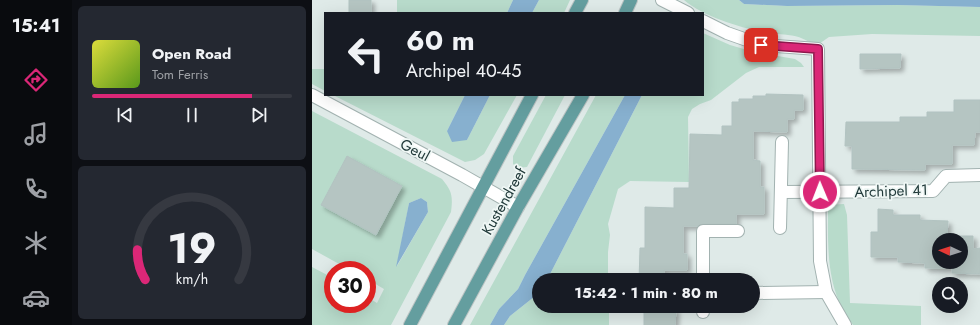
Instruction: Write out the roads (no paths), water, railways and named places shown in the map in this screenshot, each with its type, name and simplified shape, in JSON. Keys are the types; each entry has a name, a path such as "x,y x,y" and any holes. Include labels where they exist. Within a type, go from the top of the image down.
{"main road":[{"path":"576,12 582,0"},
{"path":"625,12 631,0"},
{"name":"Kustendreef","path":"410,325 531,96"},
{"name":"Kustendreef","path":"454,325 518,208 582,96"}],"street":[{"path":"662,0 686,12"},
{"path":"704,22 727,33 761,45 818,49 820,261 826,292 845,325"},
{"name":"Geul","path":"312,95 484,187 518,208"},
{"path":"780,228 782,142"},
{"name":"Archipel 41","path":"781,192 933,191 946,176 980,175"},
{"path":"703,273 703,231 738,231"},
{"path":"760,293 826,292"}],"water":[{"path":"513,0 539,0 533,12 507,12"},
{"path":"739,0 980,0 980,7 897,5 787,6 744,4"},
{"path":"464,96 489,96 467,140 452,142 447,131"},
{"path":"624,96 641,96 551,273 532,273 532,299 510,316 504,325 490,325 499,309 518,289"},
{"path":"421,198 427,202 428,212 396,267 409,203"}]}
